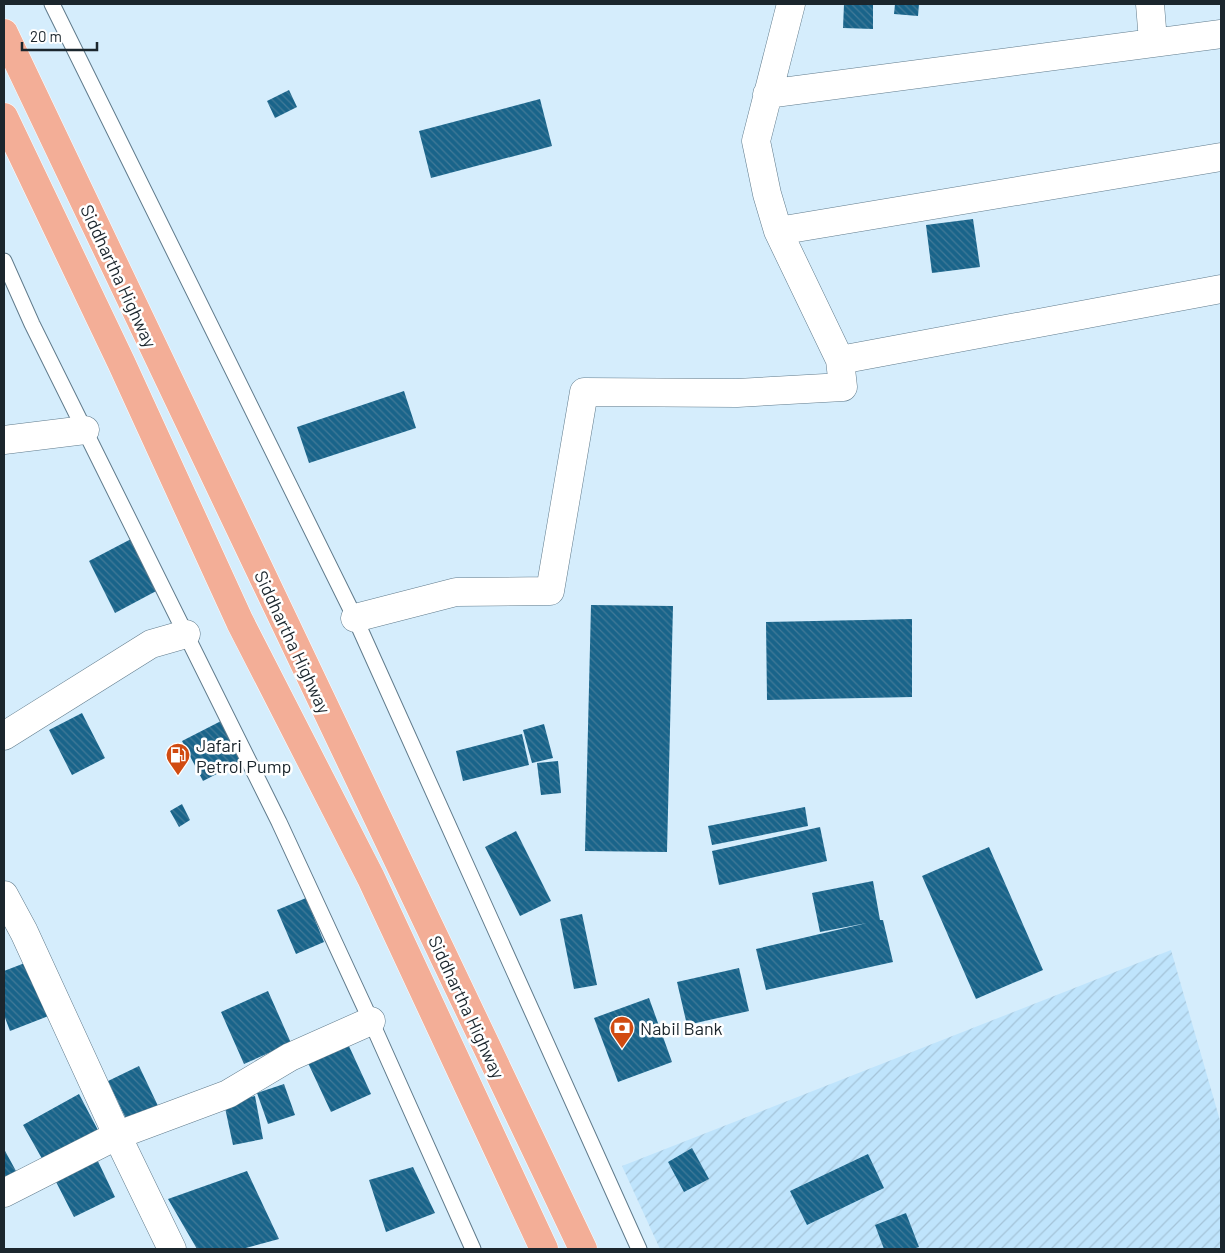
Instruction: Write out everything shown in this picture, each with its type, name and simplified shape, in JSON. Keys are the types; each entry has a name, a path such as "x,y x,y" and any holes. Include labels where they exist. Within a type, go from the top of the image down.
{"highway":[{"name":"Siddhartha Highway","path":"4,34 583,1249"},
{"name":"Siddhartha Highway","path":"4,117 121,362 240,622 371,878 544,1249"}],"street":[{"path":"355,618 456,592 550,591 584,392 736,393 844,387 840,360 778,231 766,194 756,141 791,4"},
{"path":"1150,4 1153,41"},
{"path":"767,94 1153,41 1221,34"},
{"path":"778,231 1221,157"},
{"path":"840,360 1221,290"},
{"path":"4,440 84,430"},
{"path":"4,736 151,644 186,634"},
{"path":"4,895 14,935 118,1135 172,1249"},
{"path":"4,1193 118,1135 228,1094 290,1057 371,1021"}],"lane":[{"path":"52,4 355,618 638,1249"},
{"path":"4,261 84,430 278,822 371,1021 473,1249"}],"shaded area":[{"path":"1171,950 1221,1124 1221,1249 660,1249 622,1166"}],"building":[{"path":"844,4 873,4 873,29 843,28"},
{"path":"895,4 919,4 918,16 894,14"},
{"path":"289,90 297,107 275,118 267,101"},
{"path":"540,99 552,146 431,178 419,131"},
{"path":"973,219 980,267 932,273 926,225"},
{"path":"404,391 416,428 309,463 297,427"},
{"path":"133,538 160,589 115,613 89,561"},
{"path":"591,605 673,606 667,852 585,851"},
{"path":"912,619 912,697 767,700 766,622"},
{"path":"82,713 105,758 72,775 49,730"},
{"path":"221,721 242,761 203,781 182,741"},
{"path":"544,724 553,758 532,763 523,730"},
{"path":"522,734 529,765 463,781 456,751"},
{"path":"558,761 561,793 541,795 537,763"},
{"path":"182,804 190,820 179,827 170,811"},
{"path":"805,807 808,826 712,845 708,826"},
{"path":"820,827 827,861 719,885 712,851"},
{"path":"516,831 551,901 520,916 485,847"},
{"path":"989,847 1043,970 976,999 922,876"},
{"path":"873,881 880,920 883,920 893,962 766,990 756,949 867,923 820,932 812,893"},
{"path":"306,898 324,942 296,954 277,910"},
{"path":"582,914 597,985 574,989 560,919"},
{"path":"30,961 51,1015 10,1031 4,1015 4,971"},
{"path":"739,968 749,1011 687,1025 677,982"},
{"path":"268,991 291,1043 244,1064 221,1012"},
{"path":"649,998 672,1062 618,1082 594,1018"},
{"path":"348,1044 371,1094 331,1112 308,1063"},
{"path":"139,1066 159,1108 128,1123 108,1081"},
{"path":"284,1084 295,1115 268,1124 257,1093"},
{"path":"79,1094 100,1134 45,1164 23,1125"},
{"path":"255,1096 263,1139 233,1145 224,1103"},
{"path":"692,1148 709,1179 684,1192 668,1162"},
{"path":"4,1149 16,1171 4,1178"},
{"path":"94,1153 115,1197 74,1217 52,1174"},
{"path":"868,1154 884,1188 807,1225 790,1191"},
{"path":"413,1167 435,1213 386,1232 369,1180"},
{"path":"247,1171 279,1239 242,1249 197,1249 168,1199"},
{"path":"906,1213 919,1247 913,1249 884,1249 875,1225"}],"place":[{"name":"Jafari Petrol Pump","path":"178,776"},
{"name":"Nabil Bank","path":"622,1049"}]}
